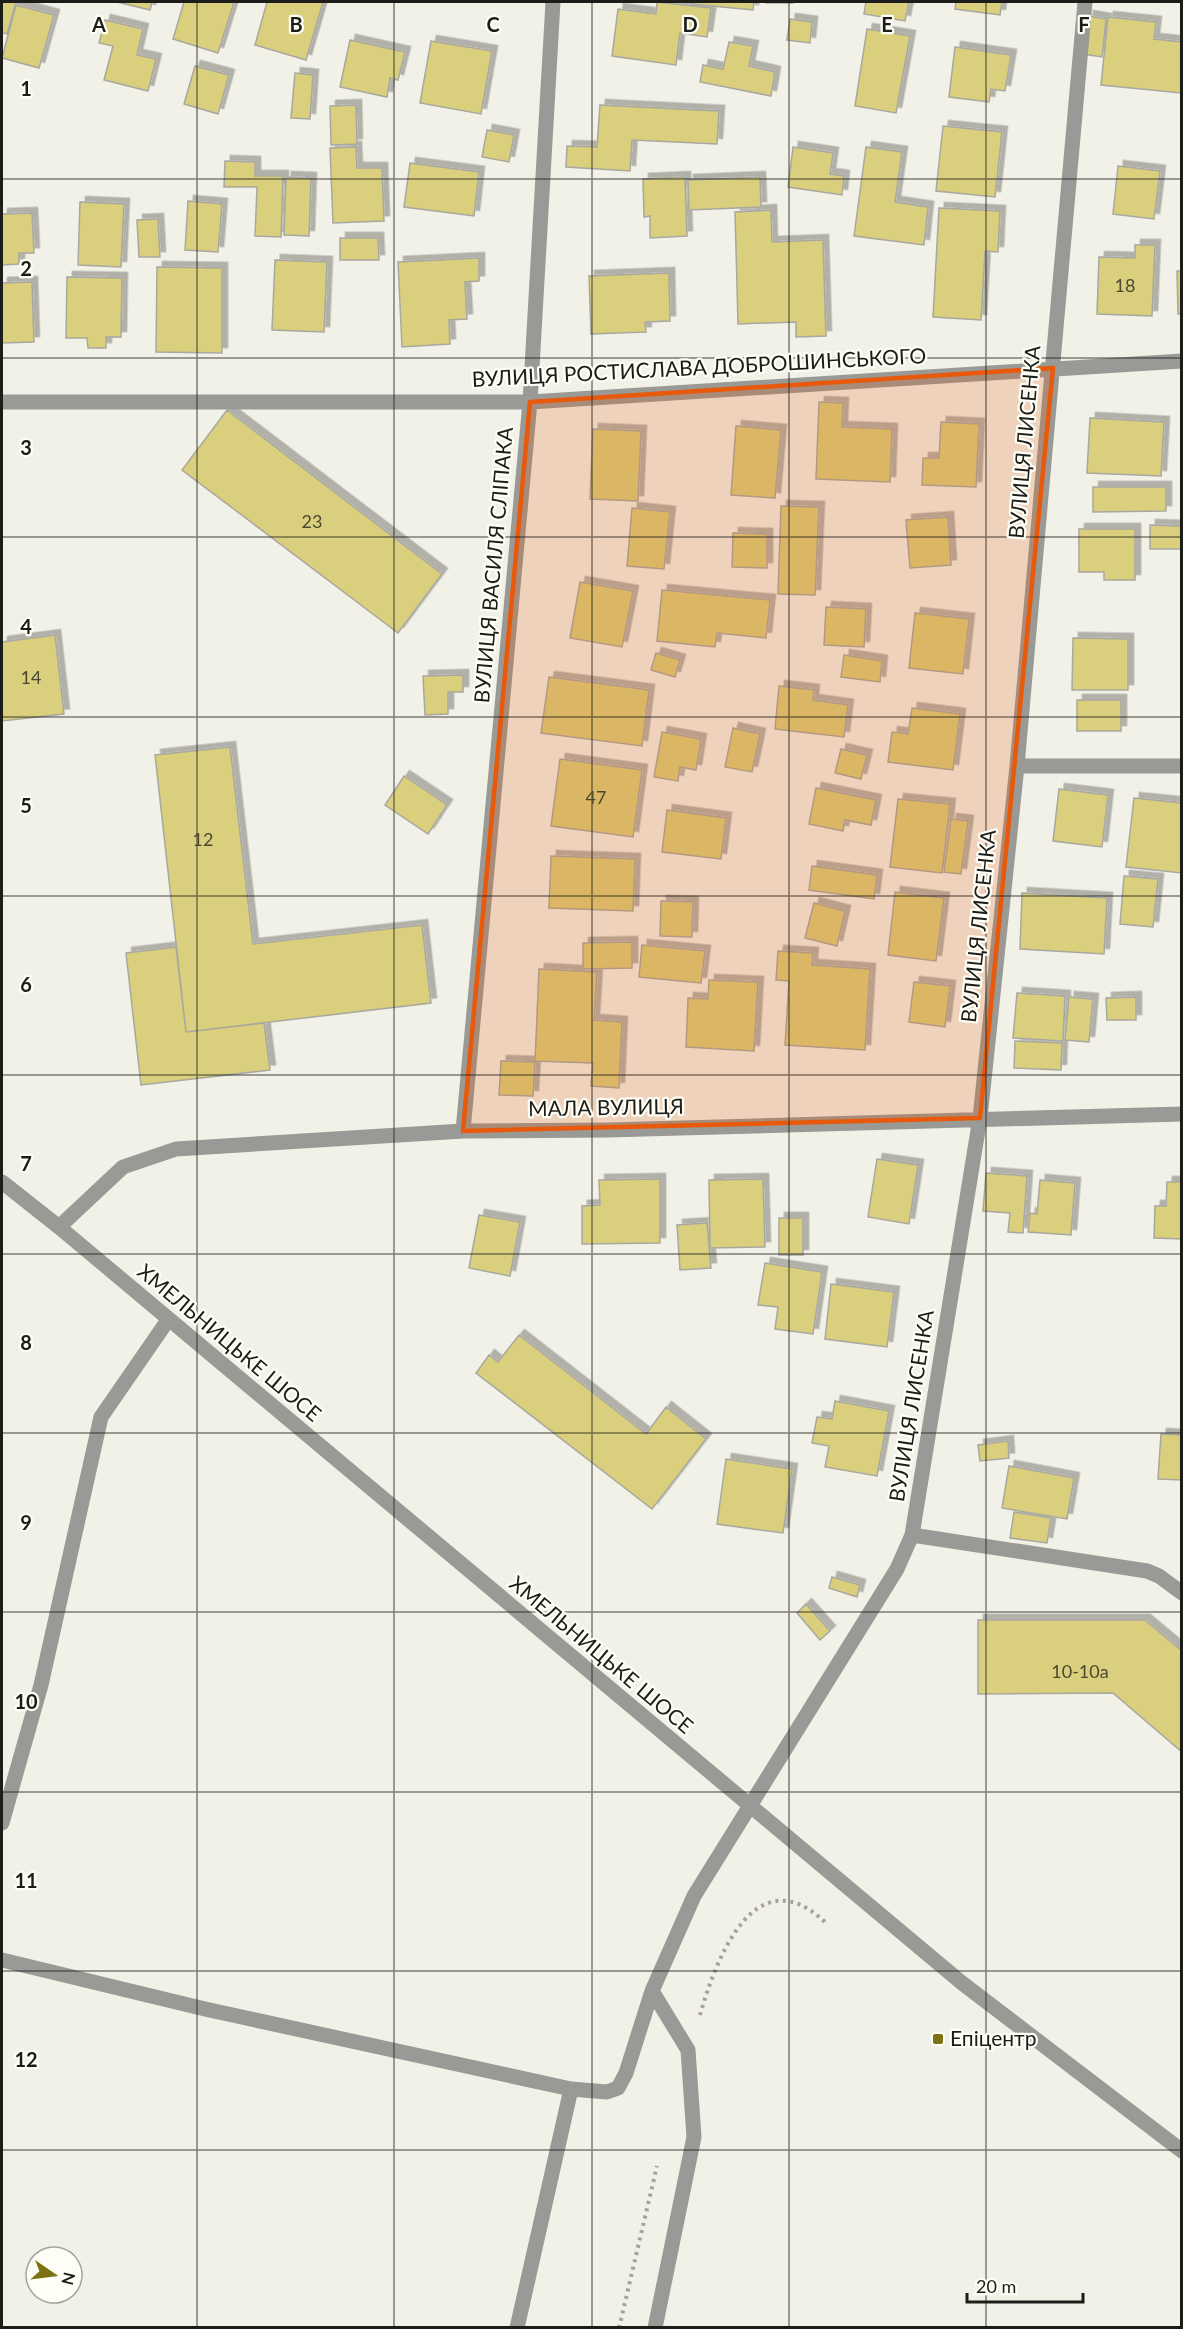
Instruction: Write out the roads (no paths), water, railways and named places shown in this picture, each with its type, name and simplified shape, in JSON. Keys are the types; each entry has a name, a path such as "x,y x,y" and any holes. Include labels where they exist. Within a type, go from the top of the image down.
{"street":[{"name":"ВУЛИЦЯ ВАСИЛЯ СЛІПАКА","path":"463,1131 530,402 553,2"},
{"name":"ВУЛИЦЯ ЛИСЕНКА","path":"571,2089 607,2092 618,2088 626,2073 652,1991 694,1896 897,1569 912,1535 980,1118 1017,766 1085,2"},
{"name":"ВУЛИЦЯ РОСТИСЛАВА ДОБРОШИНСЬКОГО","path":"2,402 530,402 1182,361"},
{"path":"1017,766 1182,766"},
{"name":"МАЛА ВУЛИЦЯ","path":"59,1227 123,1167 176,1149 463,1131 608,1130 1182,1114"},
{"name":"ХМЕЛЬНИЦЬКЕ ШОСЕ","path":"2,1182 59,1227 750,1808 962,1983 1182,2151"},
{"path":"2,1823 41,1685 101,1417 168,1320"},
{"path":"912,1535 1147,1571 1159,1576 1182,1593"},
{"path":"2,1960 206,2009 571,2089 517,2328"},
{"path":"652,1991 688,2050 694,2138 655,2328"}],"place":[{"name":"Епіцентр","path":"938,2039"}]}
